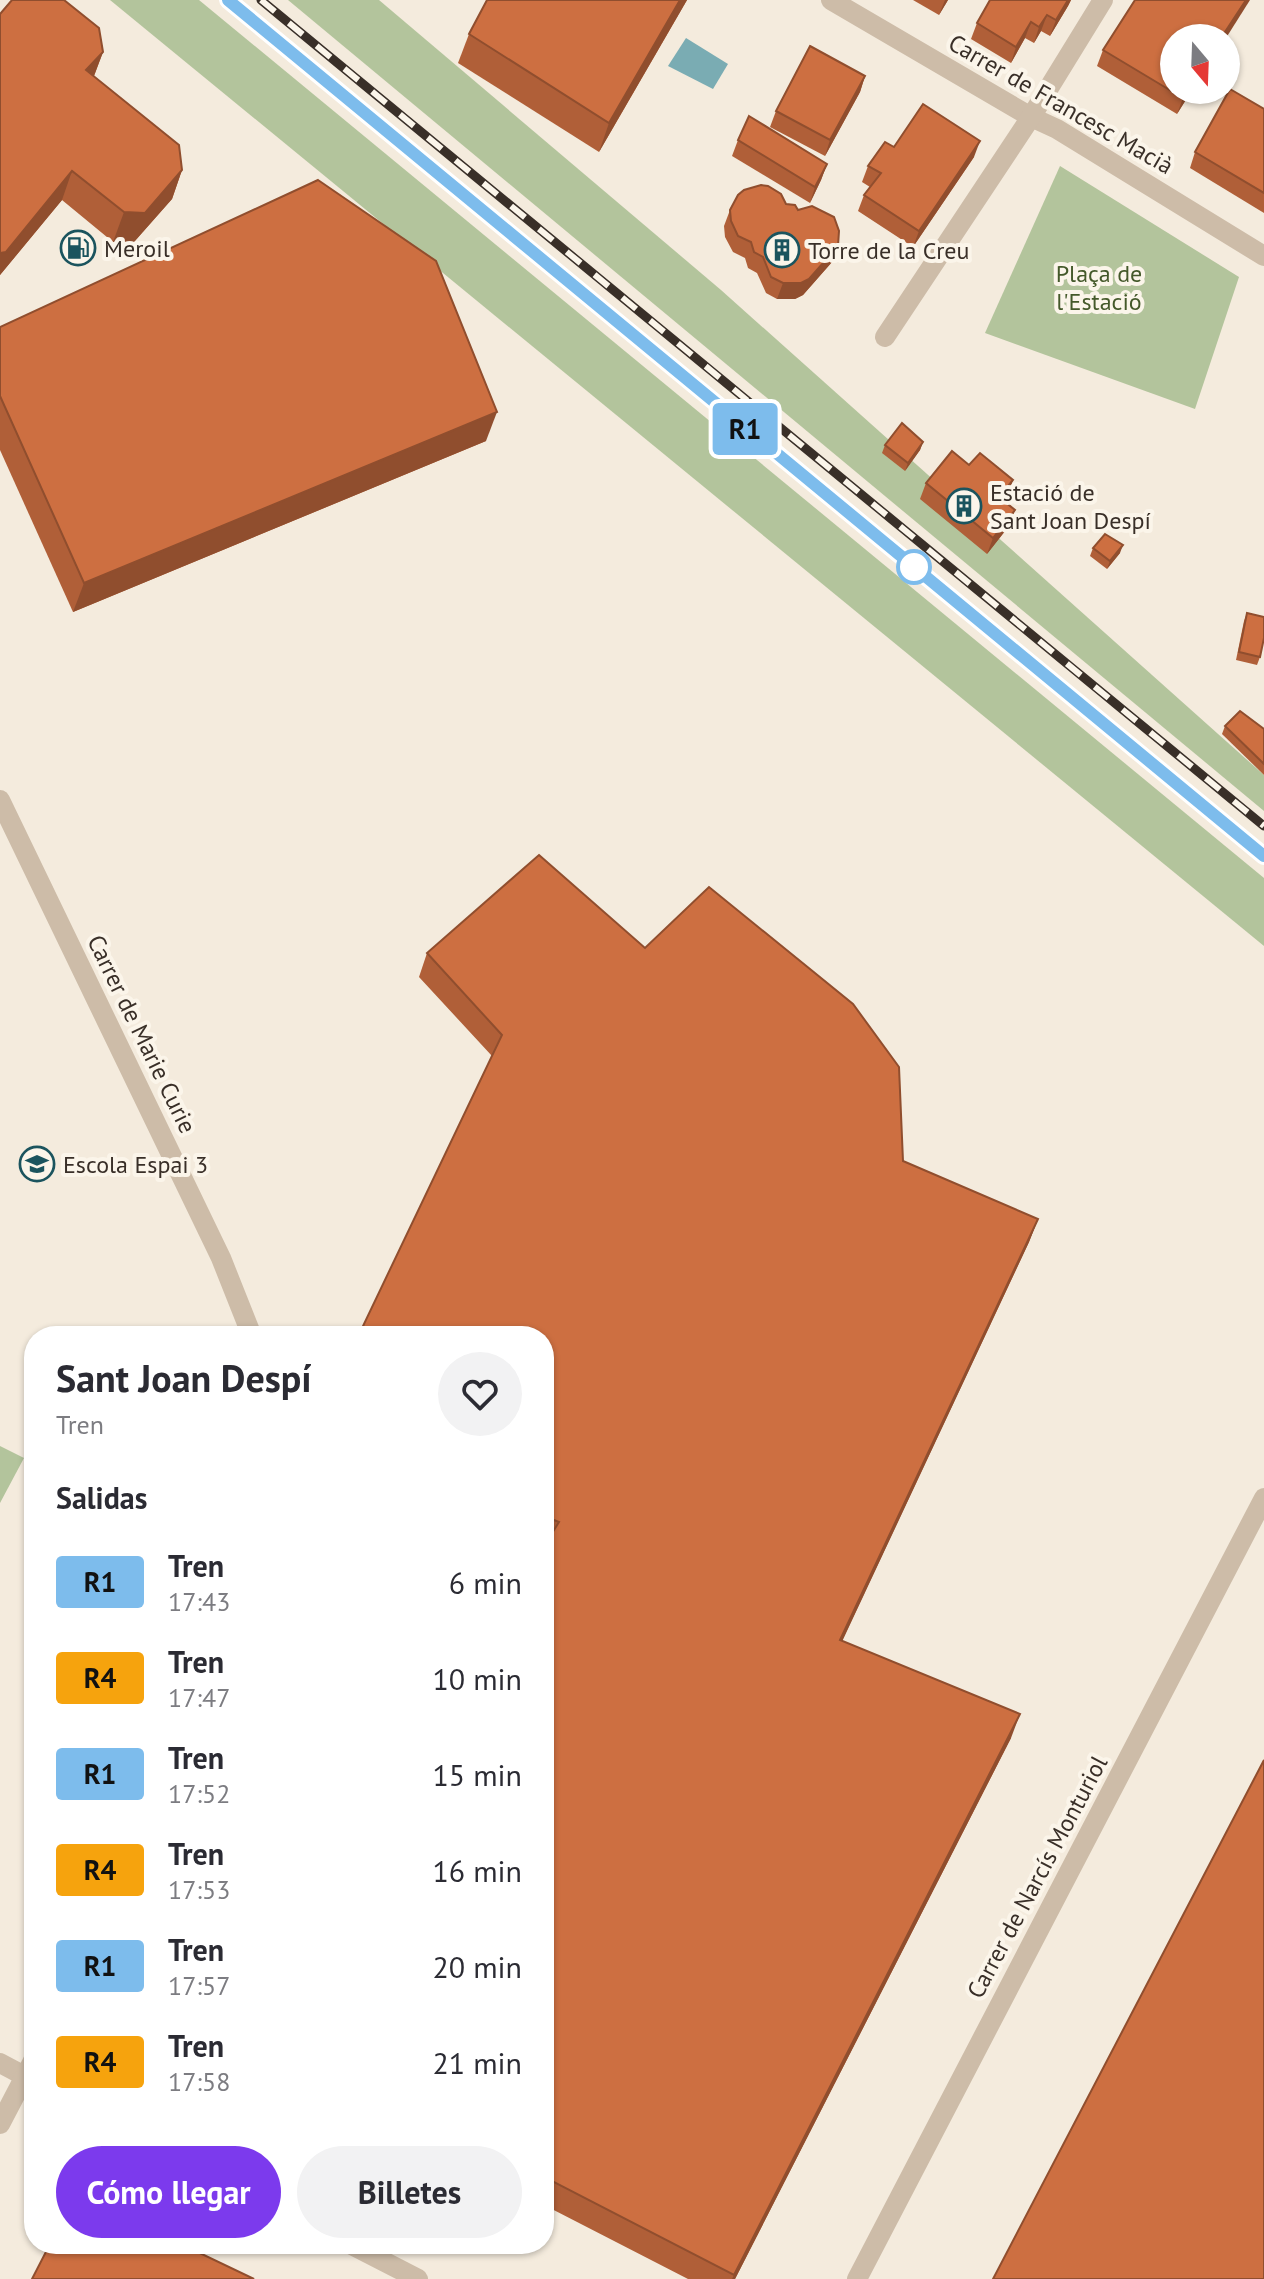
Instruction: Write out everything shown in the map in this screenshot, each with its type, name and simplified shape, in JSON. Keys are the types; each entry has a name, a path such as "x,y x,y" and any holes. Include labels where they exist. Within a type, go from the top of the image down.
{"street":[{"name":"Carrer de Francesc Macià","path":"831,0 1031,117 1057,129 1264,256"},
{"path":"885,337 1031,117 1103,0"},
{"name":"Carrer de Marie Curie","path":"0,800 221,1258 248,1326"},
{"name":"Carrer de Narcís Monturiol","path":"857,2279 1264,1498"},
{"path":"0,2063 24,2070"},
{"path":"0,2124 24,2084"},
{"path":"369,2254 418,2279"}],"green space":[{"path":"110,0 199,0 1264,878 1264,946"},
{"path":"288,0 379,0 721,290 1264,775 1264,811"},
{"name":"Plaça de l'Estació","path":"1060,166 1239,277 1195,409 985,333"},
{"path":"0,1446 24,1458 0,1503"}],"water":[{"path":"686,38 728,64 713,89 668,66"}],"building":[{"path":"12,0 64,0 99,28 103,52 86,70 179,145 182,170 145,213 124,212 72,171 6,252 0,253 0,14"},
{"path":"487,0 680,0 609,123 469,34"},
{"path":"990,0 1068,0 1056,20 1047,15 1039,27 1031,22 1016,47 977,23"},
{"path":"1135,0 1246,0 1230,24 1160,24 1160,84 1103,50"},
{"path":"810,46 865,76 830,140 776,111"},
{"path":"1240,95 1264,109 1264,193 1195,152 1222,104 1240,104"},
{"path":"923,104 980,141 919,231 864,195 881,173 868,166 885,142 894,147"},
{"path":"749,116 827,164 815,187 738,140"},
{"path":"318,180 436,261 497,412 84,583 0,396 0,327"},
{"name":"Torre de la Creu","path":"761,185 781,194 786,204 795,205 798,210 812,206 834,217 839,231 838,246 809,279 801,283 783,283 771,277 763,257 754,252 751,242 738,236 731,221 730,210 738,195"},
{"path":"902,423 923,442 908,463 885,445"},
{"name":"Estació de Sant Joan Despí","path":"952,451 969,465 980,453 1013,480 999,497 1015,510 993,538 926,483"},
{"path":"1105,534 1123,545 1110,561 1093,548"},
{"path":"1247,613 1264,617 1260,657 1239,652"},
{"path":"1240,711 1264,729 1264,764 1225,726"},
{"path":"539,855 645,948 709,887 853,1004 899,1067 903,1161 1038,1219 840,1640 1020,1714 734,2275 554,2182 554,1530 559,1522 554,1520 554,1326 363,1326 502,1035 427,953"},
{"path":"1264,1760 1264,2279 993,2279"},
{"path":"45,2254 202,2254 254,2279 32,2279"}],"railway":[{"path":"228,0 1264,857"},
{"path":"261,0 1264,826"}],"train":[{"name":"R1","path":"228,0 1264,856"}],"place":[{"name":"Meroil","path":"78,248"},
{"name":"Torre de la Creu","path":"782,250"},
{"name":"Estació de Sant Joan Despí","path":"964,506"},
{"name":"Escola Espai 3","path":"37,1164"}]}
